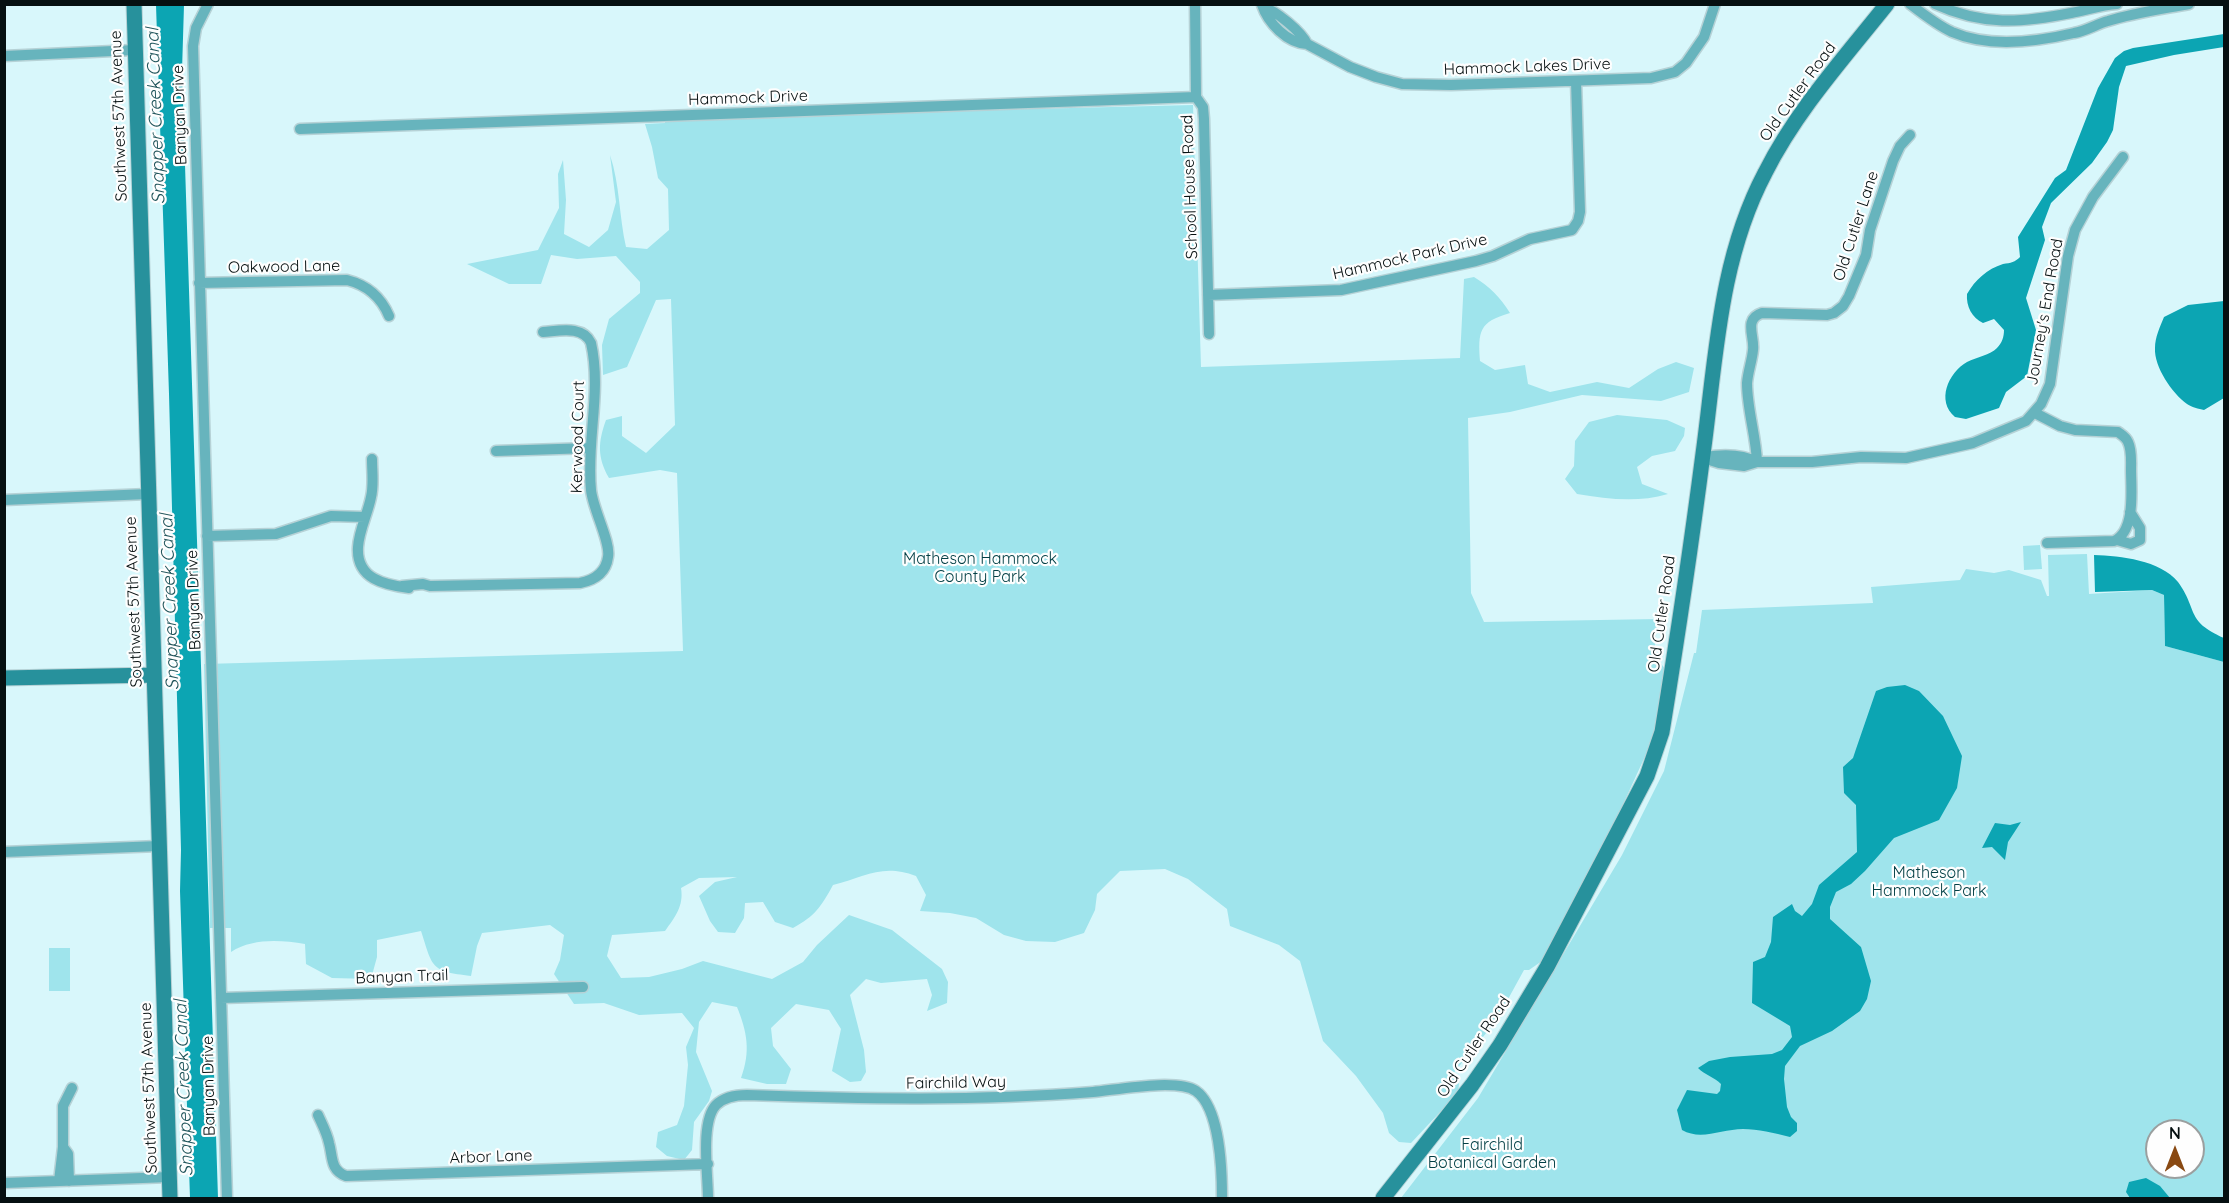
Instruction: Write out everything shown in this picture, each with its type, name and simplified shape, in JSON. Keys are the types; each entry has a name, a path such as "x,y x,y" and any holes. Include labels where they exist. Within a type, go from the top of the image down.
{"main road":[{"name":"Southwest 57th Avenue","path":"134,4 170,1198"},
{"name":"Old Cutler Road","path":"1383,1198 1472,1085 1500,1045 1547,967 1647,776 1662,732 1703,458 1727,276 1737,240 1764,173 1789,131 1887,4"},
{"path":"4,678 154,675"}],"street":[{"name":"Banyan Drive","path":"208,4 196,28 193,46 227,1198"},
{"name":"School House Road","path":"1195,4 1196,97 1203,107 1204,115 1209,334"},
{"name":"Hammock Lakes Drive","path":"1262,6 1280,17 1307,44 1350,67 1402,84 1451,85 1651,78 1676,72 1700,44 1707,32 1715,4"},
{"path":"1910,4 1936,23 1959,35 1986,41 2041,39 2075,33 2133,10 2187,5"},
{"path":"1935,4 1951,12 1976,18 2012,22 2117,4"},
{"path":"2010,41 2012,22"},
{"path":"4,56 135,50"},
{"name":"Hammock Park Drive","path":"1208,295 1350,289 1476,261 1530,239 1572,230 1578,221 1580,212 1575,81"},
{"name":"Hammock Drive","path":"300,129 1196,97"},
{"name":"Old Cutler Lane","path":"1757,462 1747,381 1753,351 1750,331 1752,321 1757,314 1762,313 1827,315 1843,306 1865,260 1870,230 1893,161 1900,146 1910,135"},
{"name":"Journey's End Road","path":"1703,458 1719,463 1744,466 1757,462 1812,462 1862,457 1913,456 1983,440 2018,426 2035,413 2050,384 2072,239 2078,222 2093,197 2123,157"},
{"name":"Oakwood Lane","path":"199,283 347,280 362,286 381,300 389,316"},
{"name":"Kerwood Court","path":"365,517 357,548 362,565 374,580 385,584 414,588 580,583 593,579 604,569 608,558 608,546 596,515 591,493 590,448 595,390 593,354 589,338 577,331 543,332"},
{"path":"2035,413 2068,428 2089,432 2114,431 2125,438 2130,452 2130,512 2123,533 2117,540"},
{"path":"496,451 590,448"},
{"path":"207,536 276,534 331,516 365,517 372,495 372,459"},
{"path":"4,501 148,494"},
{"path":"2047,543 2117,540 2131,544 2140,540 2142,534 2130,512"},
{"path":"4,852 159,846"},
{"name":"Banyan Trail","path":"221,998 583,987"},
{"name":"Fairchild Way","path":"708,1164 709,1119 717,1104 743,1095 891,1100 981,1098 1093,1092 1170,1084 1189,1087 1196,1091 1208,1108 1215,1131 1222,1198"},
{"path":"64,1181 63,1107 72,1088"},
{"name":"Arbor Lane","path":"318,1114 329,1141 333,1166 346,1176 708,1164"},
{"path":"708,1164 708,1198"},
{"path":"4,1183 170,1177"}],"green space":[{"name":"Matheson Hammock County Park","path":"1193,105 1201,367 1460,358 1464,279 1474,277 1494,293 1510,313 1486,324 1480,335 1480,361 1495,370 1525,365 1528,384 1550,392 1597,382 1629,388 1658,369 1676,362 1694,368 1689,392 1661,401 1582,395 1510,412 1468,418 1471,593 1484,622 1658,619 1654,654 1665,669 1654,737 1596,863 1542,961 1529,970 1524,970 1496,1021 1452,1075 1459,1084 1458,1093 1411,1143 1399,1142 1389,1133 1383,1113 1356,1076 1323,1041 1300,961 1279,945 1230,926 1227,909 1188,879 1165,869 1120,871 1097,894 1095,910 1084,933 1055,942 1026,941 1004,935 976,918 920,911 926,895 916,876 904,872 883,871 833,885 817,910 793,928 775,922 763,902 745,903 744,918 735,933 718,932 710,921 699,896 715,882 737,877 699,878 681,888 680,906 665,931 612,935 607,956 621,978 649,977 703,961 772,979 803,962 817,945 849,915 892,930 942,969 948,982 947,1003 927,1011 932,995 927,979 881,983 866,979 850,995 864,1050 866,1072 861,1081 850,1082 832,1071 841,1029 829,1010 796,1004 771,1028 773,1046 791,1069 786,1084 767,1084 741,1078 747,1050 737,1007 712,1002 699,1022 696,1052 712,1091 709,1101 694,1122 692,1150 684,1160 667,1156 656,1147 658,1132 677,1125 684,1106 688,1065 686,1047 694,1028 682,1013 639,1015 604,1003 574,1004 554,974 560,960 564,935 550,925 482,933 471,976 448,972 435,966 421,931 377,940 377,957 371,979 332,978 306,964 305,944 257,942 231,952 231,928 210,928 204,664 683,651 677,473 660,470 609,478 602,463 600,449 601,435 606,420 622,416 622,436 646,453 675,425 671,299 656,300 627,367 603,375 602,345 609,319 640,293 640,282 616,256 577,259 551,255 541,284 509,284 467,264 538,250 559,208 558,174 563,160 566,200 564,234 589,247 608,230 616,202 610,155 616,178 626,247 647,249 669,230 668,189 658,178 645,124 665,123 665,118"},
{"path":"1617,415 1667,420 1685,428 1684,436 1675,451 1652,456 1637,467 1642,484 1668,494 1634,499 1589,496 1577,494 1565,479 1574,466 1575,441 1589,422"},
{"path":"2040,545 2042,569 2024,570 2023,546"},
{"name":"Matheson Hammock Park","path":"2087,554 2089,594 2152,590 2164,595 2165,646 2224,662 2224,1198 1401,1198 1478,1098 1622,855 1664,771 1694,653 1696,653 1702,610 1873,603 1871,587 1960,580 1966,569 1994,573 2009,570 2041,580 2049,596 2048,555"},
{"path":"49,948 70,948 70,991 49,991"}],"shaded area":[{"path":"156,5 184,5 182,71 218,1198 190,1198 180,891 181,850 169,394"},
{"path":"2224,34 2224,47 2126,66 2119,87 2113,130 2107,142 2092,163 2051,203 2042,227 2045,240 2026,298 2036,330 2027,376 2006,392 1999,408 1966,419 1955,417 1949,410 1945,395 1954,373 1967,362 1997,348 2004,333 1994,319 1983,323 1973,315 1967,294 1987,272 2020,257 2018,237 2055,178 2066,170 2098,88 2115,58 2133,48"},
{"path":"2224,301 2224,398 2204,410 2187,404 2170,386 2157,363 2156,340 2164,317 2188,305"},
{"path":"2094,555 2151,564 2170,575 2184,591 2194,614 2203,626 2224,638 2224,662 2165,646 2164,595 2152,590 2095,592"},
{"path":"1905,685 1919,691 1943,716 1962,756 1957,788 1939,820 1894,838 1865,871 1851,884 1836,892 1830,907 1830,919 1861,947 1871,981 1867,999 1860,1011 1832,1031 1800,1046 1785,1066 1787,1107 1791,1117 1797,1123 1797,1131 1790,1137 1749,1129 1735,1129 1704,1135 1682,1130 1677,1110 1687,1090 1717,1094 1720,1091 1721,1084 1698,1068 1709,1061 1730,1057 1772,1054 1782,1050 1792,1037 1790,1026 1752,1003 1753,962 1765,957 1771,942 1773,917 1792,904 1795,911 1802,916 1812,904 1819,885 1857,852 1856,805 1844,793 1843,767 1853,758 1876,691"},
{"path":"2021,822 2008,842 2005,860 1992,847 1982,848 1995,823 2010,825"},
{"path":"2148,1179 2160,1186 2170,1198 2130,1198 2126,1192 2129,1182"}],"water label":[{"name":"Snapper Creek Canal","path":"156,116"},
{"name":"Snapper Creek Canal","path":"170,602"},
{"name":"Snapper Creek Canal","path":"184,1088"}],"park label":[{"name":"Fairchild Botanical Garden","path":"1492,1154"}]}
